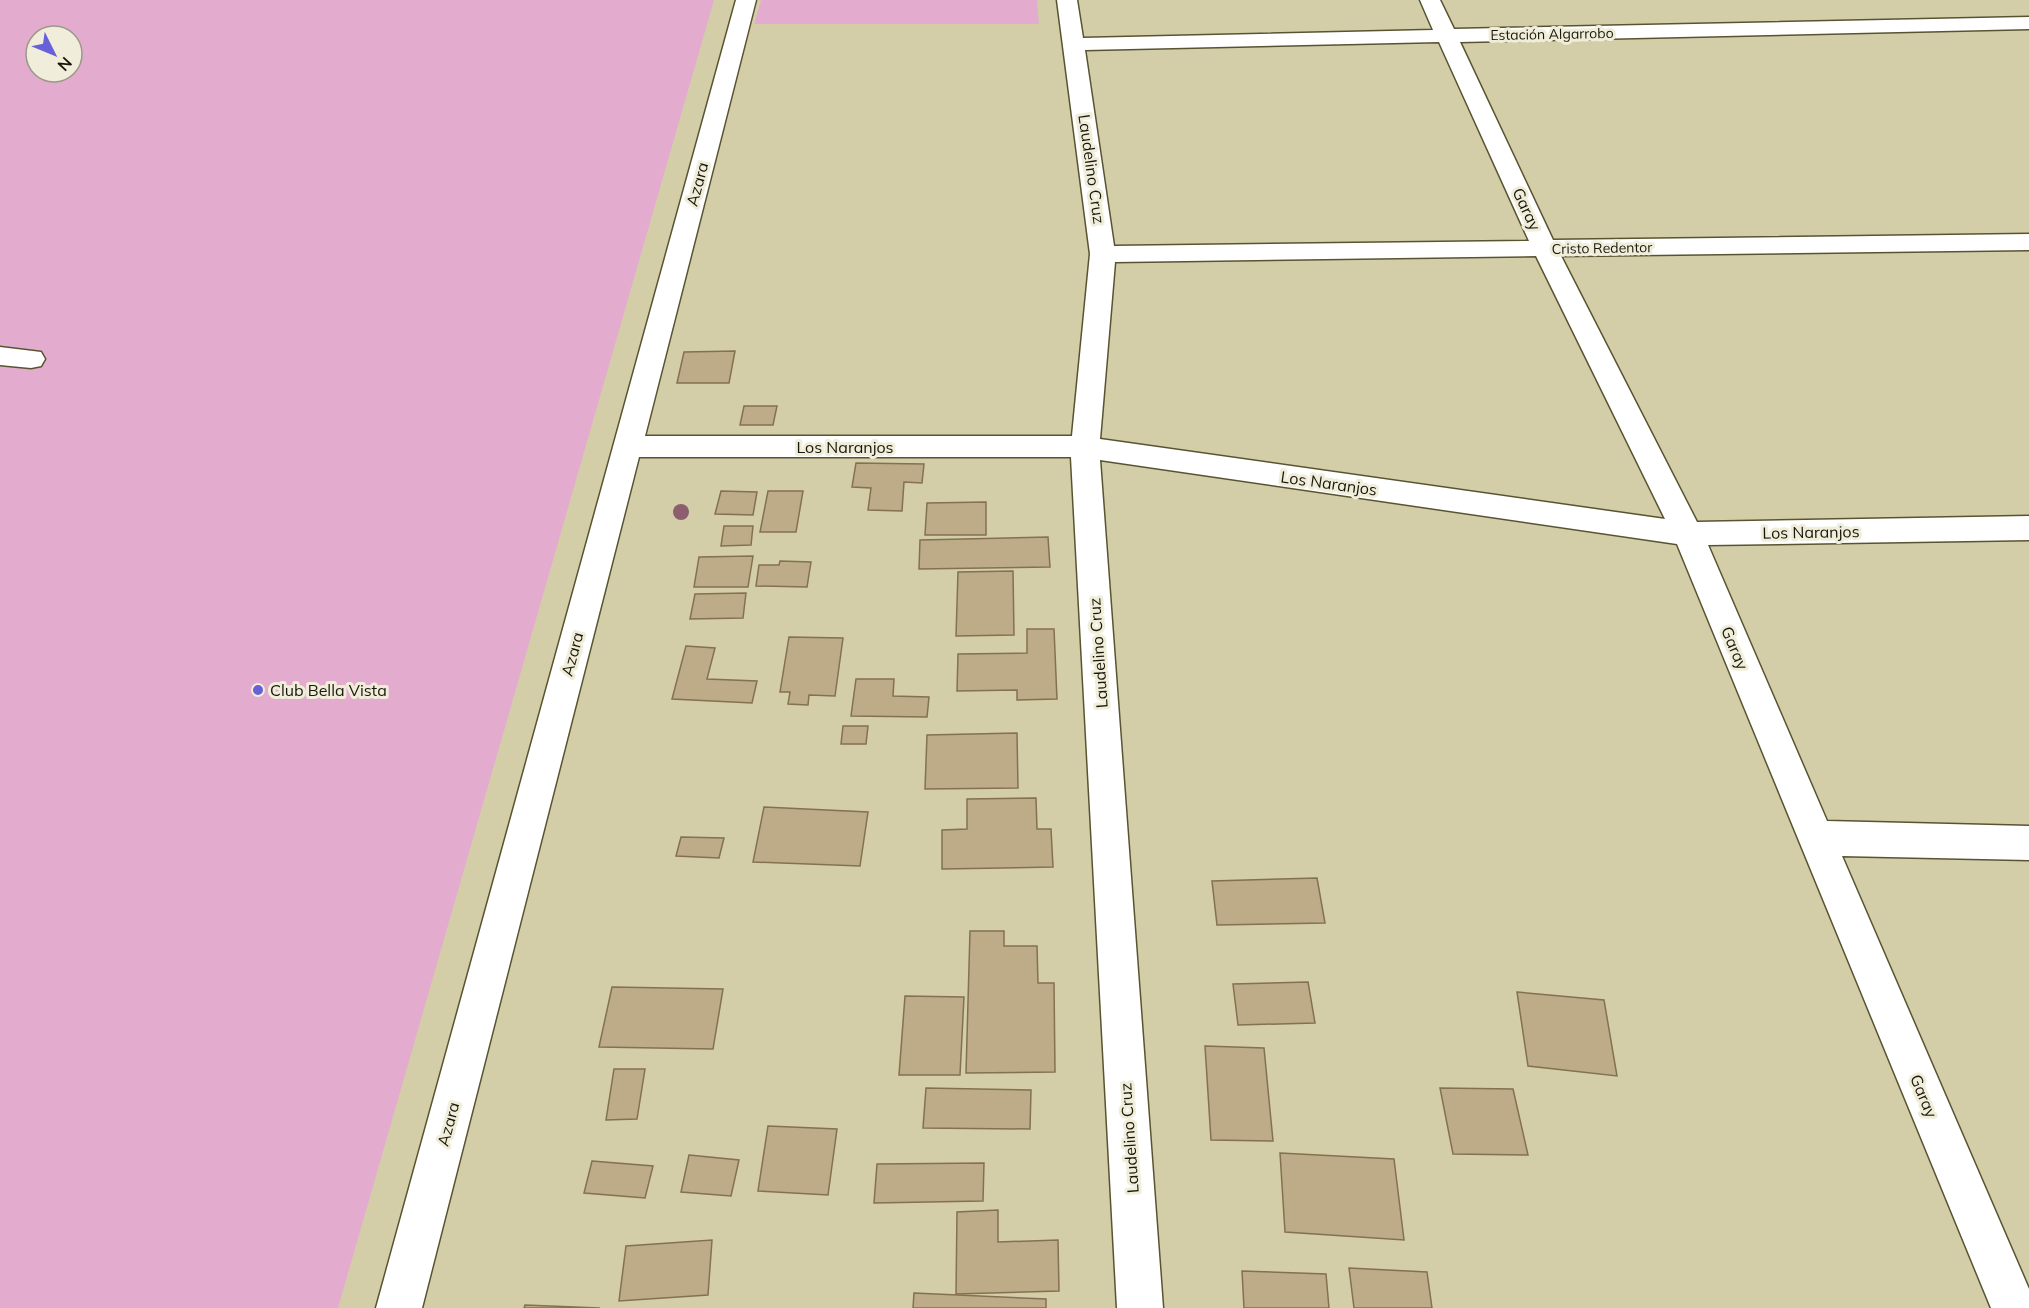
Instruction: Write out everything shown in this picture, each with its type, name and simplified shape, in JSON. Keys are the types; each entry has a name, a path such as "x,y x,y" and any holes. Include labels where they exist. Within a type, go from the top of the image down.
{"street":[{"name":"Azara","path":"399,1308 746,0"},
{"name":"Laudelino Cruz","path":"1067,0 1103,254 1085,447 1140,1308"},
{"name":"Garay","path":"1431,0 1545,249 1688,534 2014,1308"},
{"name":"Estación Algarrobo","path":"1075,44 2029,23"},
{"name":"Cristo Redentor","path":"1103,254 2029,242"},
{"path":"0,356 31,359"},
{"name":"Los Naranjos","path":"628,446 1085,447 1688,534 2029,528"},
{"path":"1815,837 2029,843"}],"shaded area":[{"name":"Club Bella Vista","path":"0,0 714,0 338,1308 0,1308"},
{"path":"761,0 1037,0 1039,24 754,24"}],"building":[{"path":"735,351 729,383 677,383 684,352"},
{"path":"744,406 777,406 773,425 740,425"},
{"path":"856,463 924,464 922,483 904,482 902,511 868,510 871,488 852,487"},
{"path":"721,491 757,492 753,515 715,514"},
{"path":"768,491 803,491 796,532 760,532"},
{"path":"986,502 986,535 925,535 927,503"},
{"path":"724,526 753,526 751,545 721,546"},
{"path":"1048,537 1050,567 919,569 920,540"},
{"path":"753,556 748,587 694,587 699,557"},
{"path":"780,561 811,562 807,587 756,586 759,565 779,565"},
{"path":"1013,571 1014,635 956,636 958,572"},
{"path":"746,593 743,618 690,619 695,594"},
{"path":"1027,629 1054,629 1057,699 1017,700 1017,690 957,691 958,654 1027,653"},
{"path":"789,637 843,638 835,696 809,695 808,705 788,704 790,692 780,692"},
{"path":"686,646 715,648 707,679 757,681 752,703 672,699"},
{"path":"856,679 894,679 893,696 929,697 927,717 851,716"},
{"path":"843,726 868,726 866,744 841,744"},
{"path":"1017,733 1018,788 925,789 927,735"},
{"path":"1036,798 1037,829 1051,829 1053,867 942,869 942,830 967,829 967,799"},
{"path":"764,807 868,812 860,866 753,862"},
{"path":"681,837 724,838 719,858 676,856"},
{"path":"1317,878 1325,923 1217,925 1212,881"},
{"path":"970,931 1004,931 1004,946 1037,946 1038,983 1054,983 1055,1072 966,1073"},
{"path":"1308,982 1315,1023 1238,1025 1233,984"},
{"path":"612,987 723,989 713,1049 599,1047"},
{"path":"1517,992 1604,1000 1617,1076 1528,1066"},
{"path":"905,996 964,997 960,1075 899,1075"},
{"path":"1205,1046 1264,1048 1273,1141 1211,1140"},
{"path":"614,1069 645,1069 637,1119 606,1120"},
{"path":"926,1088 1031,1090 1030,1129 923,1128"},
{"path":"1440,1088 1513,1089 1528,1155 1453,1154"},
{"path":"768,1126 837,1129 828,1195 758,1191"},
{"path":"1280,1153 1394,1159 1404,1240 1285,1232"},
{"path":"689,1155 739,1160 731,1196 681,1192"},
{"path":"592,1161 653,1166 645,1198 584,1193"},
{"path":"984,1163 983,1201 874,1203 877,1164"},
{"path":"998,1210 998,1242 1058,1240 1059,1291 956,1294 957,1212"},
{"path":"712,1240 708,1295 619,1301 626,1246"},
{"path":"1349,1268 1427,1272 1432,1308 1354,1308"},
{"path":"1242,1271 1326,1274 1329,1308 1244,1308"},
{"path":"914,1293 1046,1299 1046,1308 913,1308"},
{"path":"525,1305 600,1308 524,1308"}],"place":[{"name":"Club Bella Vista","path":"258,690"}]}
